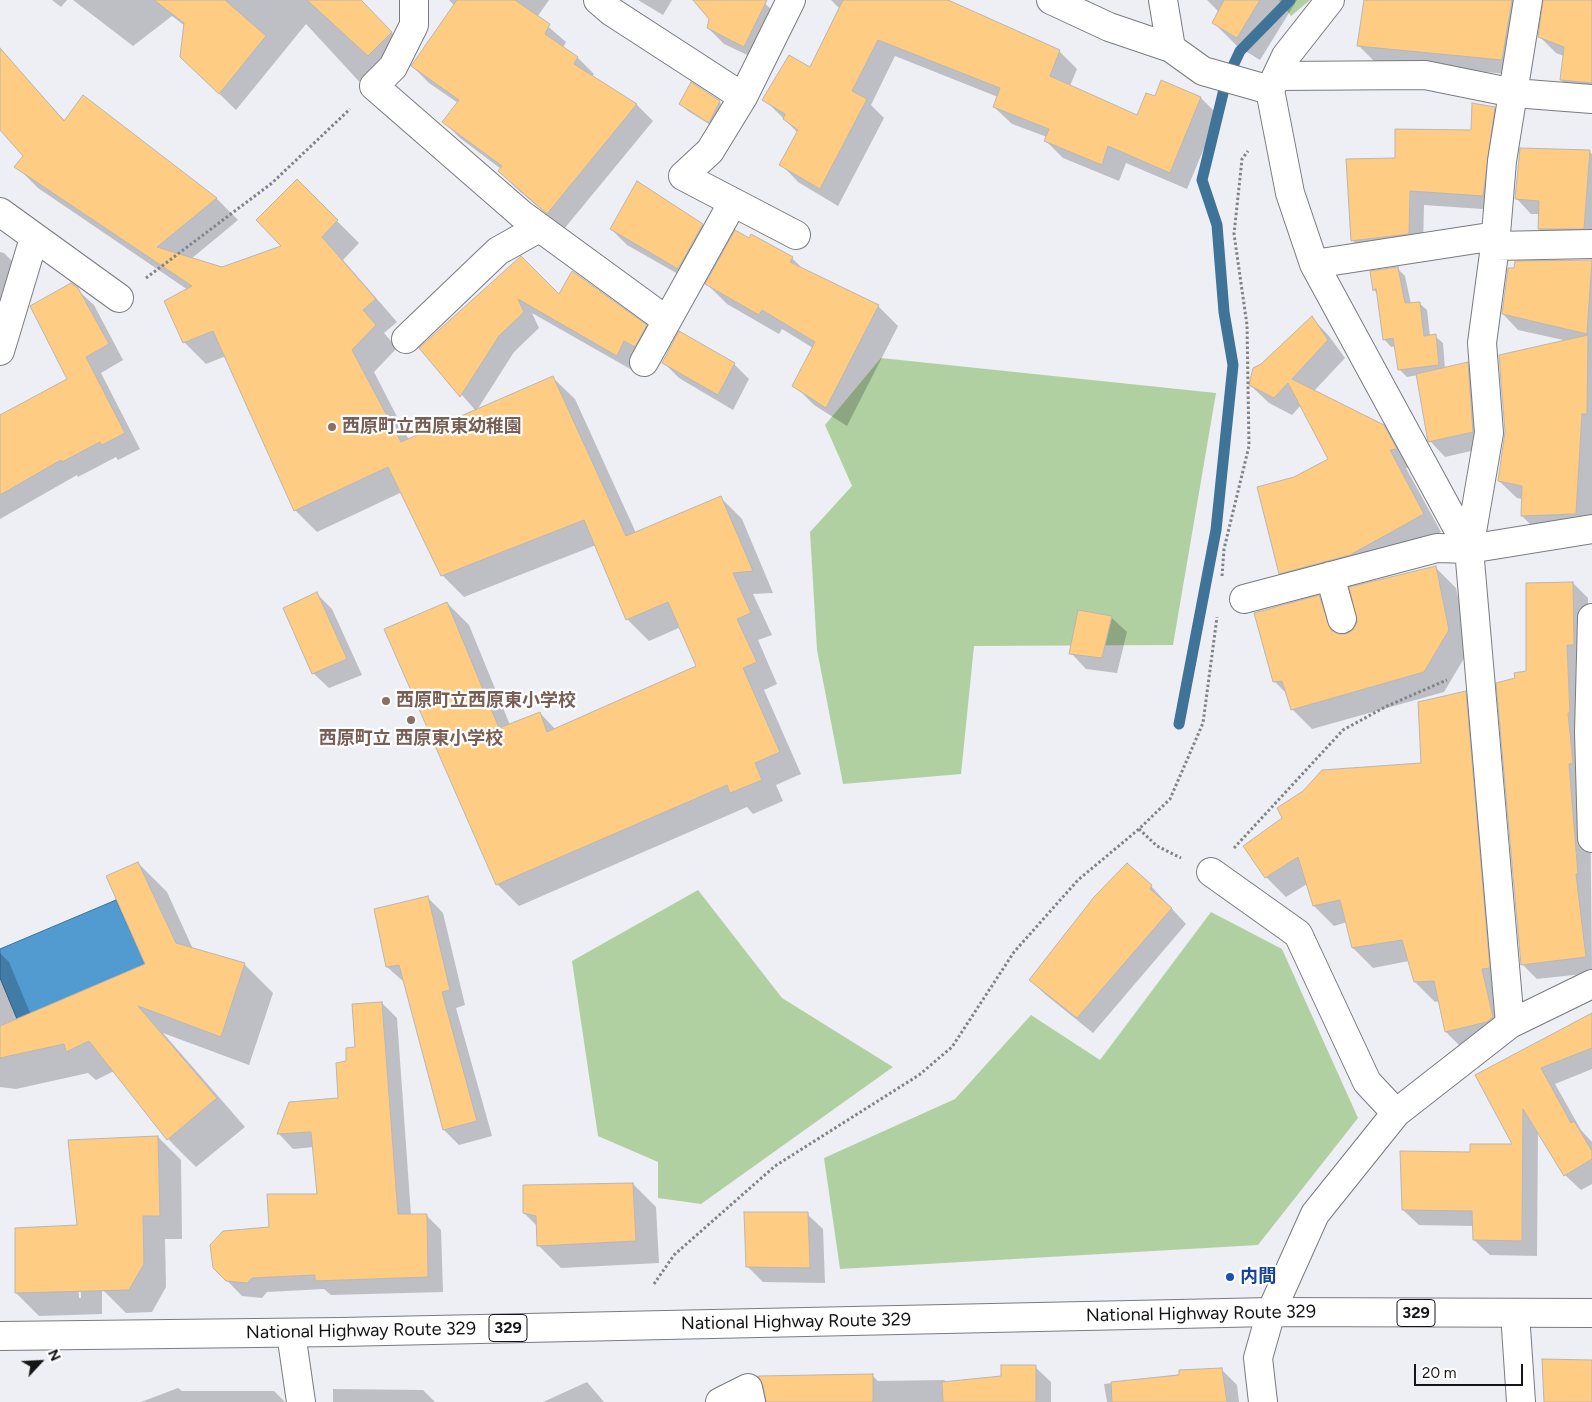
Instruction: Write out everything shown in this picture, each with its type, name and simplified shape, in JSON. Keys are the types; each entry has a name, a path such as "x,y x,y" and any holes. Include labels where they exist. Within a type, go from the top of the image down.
{"main road":[{"path":"414,0 414,25 393,67 374,86 539,228 666,320"},
{"path":"598,0 612,12 743,97"},
{"path":"791,0 743,97 710,151 683,176 796,235"},
{"path":"1051,0 1109,27 1171,48 1203,71 1268,92 1425,75 1514,94 1592,99"},
{"path":"1163,0 1171,48"},
{"path":"1330,0 1286,56 1268,92 1290,193 1314,264 1469,549"},
{"path":"1510,1024 1469,549 1489,433 1482,342 1495,241 1502,161 1528,0"},
{"path":"644,362 732,202"},
{"path":"0,212 119,298"},
{"path":"406,339 498,251 539,228"},
{"path":"0,351 34,238"},
{"path":"1314,264 1495,241 1592,244"},
{"path":"1244,599 1437,548 1469,549 1592,529"},
{"path":"1330,576 1342,619"},
{"path":"1592,618 1589,732 1592,838"},
{"path":"1211,872 1298,934 1367,1082 1396,1113"},
{"path":"1263,1402 1258,1358 1271,1312 1315,1214 1396,1113 1510,1024 1592,984"},
{"name":"National Highway Route 329","path":"0,1336 291,1333 1271,1312 1592,1313"},
{"path":"1515,1313 1520,1402"},
{"path":"291,1333 301,1402"},
{"path":"720,1402 748,1388 751,1402"}],"path":[{"path":"119,298 272,183 374,86"},
{"path":"1221,585 1224,549 1248,446 1247,325 1234,234 1242,159 1268,92"},
{"path":"654,1284 674,1255 775,1166 919,1075 952,1047 1014,952 1078,880 1170,799 1203,722 1218,612"},
{"path":"1138,829 1157,846 1211,872 1343,730 1387,706 1478,666"}],"green space":[{"path":"1279,0 1310,0 1291,16"},
{"path":"881,358 1216,393 1173,645 974,646 961,774 843,784 817,650 810,532 852,486 825,425"},
{"path":"698,890 782,998 893,1067 701,1204 658,1198 658,1162 598,1136 572,961"},
{"path":"1211,912 1282,949 1358,1118 1258,1245 840,1269 824,1158 955,1099 1031,1015 1100,1060"}],"water":[{"path":"116,900 145,964 17,1019 0,978 0,949"}],"building":[{"path":"154,0 225,0 266,36 219,94 180,57 184,23"},
{"path":"307,0 361,0 392,32 368,56"},
{"path":"457,0 515,0 550,24 545,34 578,57 574,64 637,104 547,214 498,171 502,166 442,122 459,100 411,66"},
{"path":"693,0 767,0 744,47 707,28 709,19"},
{"path":"843,0 948,0 1060,50 1050,76 1137,115 1146,93 1155,96 1161,80 1201,97 1170,173 1108,146 1102,165 1044,141 1049,129 993,107 1000,88 878,40 852,91 867,99 820,189 779,165 798,130 783,119 785,114 762,100 789,55 810,67"},
{"path":"1224,0 1260,0 1237,38 1212,23"},
{"path":"1364,0 1512,0 1502,60 1357,46"},
{"path":"1543,0 1592,0 1592,83 1560,80 1564,47 1538,37"},
{"path":"0,48 64,121 83,95 217,198 157,247 222,267 281,246 256,220 297,179 338,220 322,237 376,299 363,310 376,325 352,350 401,442 553,376 626,536 721,496 753,571 733,573 751,613 737,619 757,662 743,668 780,752 755,763 762,780 730,793 727,785 496,885 384,629 447,602 499,728 540,712 547,732 696,666 668,602 626,620 584,520 441,576 388,467 294,511 213,331 183,343 164,301 192,286 14,167 23,156 0,130"},
{"path":"691,82 720,101 709,123 679,104"},
{"path":"1472,103 1495,107 1483,196 1410,191 1409,234 1351,241 1346,159 1395,158 1395,129 1471,130"},
{"path":"1520,148 1590,150 1584,229 1538,229 1539,201 1515,199"},
{"path":"637,181 703,224 678,269 610,229"},
{"path":"735,230 749,238 751,234 793,257 790,262 879,305 826,408 792,386 815,342 762,310 759,315 705,284"},
{"path":"521,256 559,294 572,271 647,325 635,347 624,341 617,356 518,299 524,312 499,336 460,397 419,348"},
{"path":"1592,260 1587,334 1502,314 1508,268 1514,268 1515,261"},
{"path":"1398,267 1405,303 1420,302 1424,336 1436,334 1439,365 1398,370 1393,338 1383,340 1376,288 1373,291 1370,271"},
{"path":"71,283 78,288 109,344 86,357 125,433 102,445 100,442 62,462 61,460 0,495 0,415 67,379 30,306"},
{"path":"1312,316 1328,340 1292,379 1384,425 1397,449 1390,450 1424,514 1350,555 1279,574 1257,487 1294,477 1328,459 1288,383 1274,398 1249,385 1253,368 1261,364"},
{"path":"679,331 735,363 718,395 662,363"},
{"path":"1588,335 1587,414 1582,414 1576,514 1521,516 1522,486 1498,481 1505,432 1499,355"},
{"path":"1468,362 1473,432 1428,442 1416,374"},
{"path":"1436,566 1449,630 1424,672 1291,710 1282,681 1273,682 1254,613 1319,595 1331,630 1338,634 1346,634 1353,630 1357,622 1349,587"},
{"path":"1573,582 1574,645 1567,645 1570,713 1568,713 1573,763 1569,764 1578,874 1576,874 1586,957 1521,965 1496,683 1515,678 1514,673 1526,671 1526,583"},
{"path":"317,592 347,659 312,674 283,608"},
{"path":"1078,610 1112,616 1102,658 1069,654"},
{"path":"1466,691 1490,968 1482,969 1493,1017 1487,1022 1445,1032 1434,981 1414,982 1402,940 1352,948 1340,900 1313,906 1298,857 1265,878 1243,846 1282,818 1277,808 1303,791 1322,770 1421,763 1418,702"},
{"path":"138,862 176,943 245,963 221,1037 138,1006 217,1098 167,1140 89,1041 66,1052 64,1044 0,1058 0,1026 145,964 106,876"},
{"path":"1127,863 1152,885 1150,889 1172,908 1077,1018 1029,980 1094,897"},
{"path":"428,896 450,990 442,992 477,1121 443,1130 399,965 386,967 374,909"},
{"path":"382,1002 398,1214 427,1214 428,1277 315,1281 315,1275 252,1278 247,1283 226,1281 213,1268 210,1245 223,1231 269,1227 267,1194 317,1194 311,1132 277,1134 289,1102 338,1098 336,1063 346,1061 346,1048 355,1047 352,1004"},
{"path":"1592,1013 1592,1048 1541,1068 1571,1123 1574,1121 1592,1151 1592,1159 1564,1176 1523,1109 1522,1241 1473,1240 1472,1211 1402,1210 1400,1151 1470,1152 1470,1144 1512,1144 1475,1075"},
{"path":"158,1136 160,1216 143,1216 144,1264 129,1290 15,1293 15,1228 77,1225 68,1140"},
{"path":"633,1183 636,1241 537,1246 536,1216 523,1213 523,1185"},
{"path":"744,1212 808,1212 810,1268 746,1267"},
{"path":"1542,1359 1592,1360 1592,1402 1544,1402"},
{"path":"1001,1365 1036,1365 1036,1402 943,1402 942,1382 1001,1376"},
{"path":"1222,1368 1227,1402 1112,1402 1111,1382 1179,1375 1179,1370"},
{"path":"873,1374 873,1402 766,1402 763,1385 758,1376"}],"waterway":[{"path":"1179,724 1216,530 1233,365 1224,312 1217,225 1202,180 1226,81 1240,51 1290,0"}],"place":[{"name":"西原町立西原東幼稚園","path":"332,427"},
{"name":"西原町立西原東小学校","path":"386,701"},
{"name":"西原町立 西原東小学校","path":"411,720"},
{"name":"内間","path":"1230,1277"}]}
